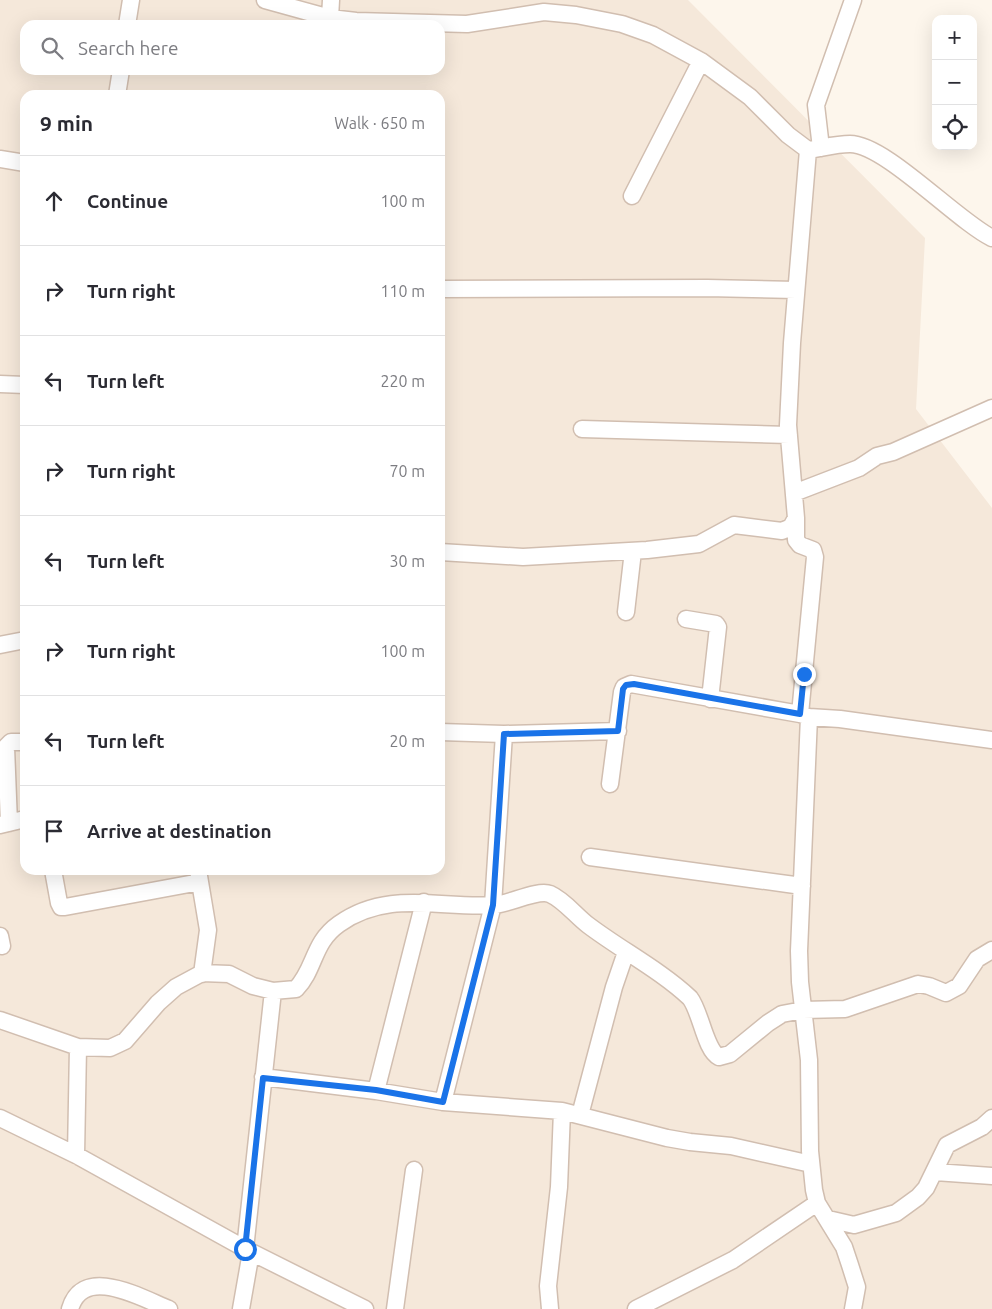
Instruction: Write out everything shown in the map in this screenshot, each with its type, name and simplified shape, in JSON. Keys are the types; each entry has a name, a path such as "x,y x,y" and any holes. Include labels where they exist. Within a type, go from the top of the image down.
{"street":[{"path":"128,20 130,0"},
{"path":"265,0 285,3 330,18 347,20"},
{"path":"330,18 331,0"},
{"path":"853,0 816,105 814,149 796,290 791,352 789,435 796,518 796,542 813,550 815,557 804,716 799,970 809,1060 811,1164 817,1202 844,1247 857,1287 853,1309"},
{"path":"445,23 467,24 544,12 576,15 622,24 653,35 701,61 744,93 788,134 814,149 851,143 874,151 992,238"},
{"path":"632,196 701,61"},
{"path":"118,90 120,75"},
{"path":"0,159 20,162"},
{"path":"445,289 707,288 796,290"},
{"path":"0,384 20,385"},
{"path":"794,492 860,468 877,456 893,452 992,408"},
{"path":"582,429 789,435"},
{"path":"445,552 523,557 633,551 699,544 738,524 782,531 790,527 796,518"},
{"path":"626,612 633,551"},
{"path":"686,619 716,624 718,627 710,699"},
{"path":"0,645 20,641"},
{"path":"610,784 622,692 629,684 640,684 804,716 840,718 992,740"},
{"path":"445,732 504,734 618,731"},
{"path":"443,1102 493,905 504,734"},
{"path":"20,742 11,742 6,747 4,824 20,821"},
{"path":"590,858 802,886"},
{"path":"54,875 59,903 65,907 199,876 208,930 202,974"},
{"path":"0,1020 78,1047 97,1049 118,1046 131,1035 150,1011 176,986 202,974 229,974 253,986 273,991 296,989 304,978 318,945 330,931 345,920 385,904 424,902 493,905 538,894 551,894 587,925 690,998 699,1013 712,1050 718,1056 730,1054 777,1016 803,1010 845,1009 918,984 946,993 959,986 978,959 992,950"},
{"path":"376,1090 424,902"},
{"path":"580,1115 614,987 626,952"},
{"path":"241,1309 273,991"},
{"path":"76,1155 78,1047"},
{"path":"263,1078 376,1090 443,1102 562,1111 667,1138 731,1146 811,1164"},
{"path":"550,1309 548,1286 559,1187 562,1111"},
{"path":"0,1118 76,1155 248,1250 365,1309"},
{"path":"828,1219 854,1225 896,1213 918,1197 935,1172 947,1145 982,1127 992,1118"},
{"path":"395,1309 414,1170"},
{"path":"935,1172 992,1176"},
{"path":"636,1309 733,1260 817,1202"},
{"path":"70,1309 76,1295 82,1289 97,1286 112,1288 169,1309"}],"shaded area":[{"path":"0,0 688,0 925,238 916,409 992,508 992,1309 0,1309"}],"route":[{"path":"245,1249 263,1078 376,1090 443,1102 493,905 504,734 618,731 622,692 624,687 629,684 640,684 710,699 800,714 804,674"}]}
